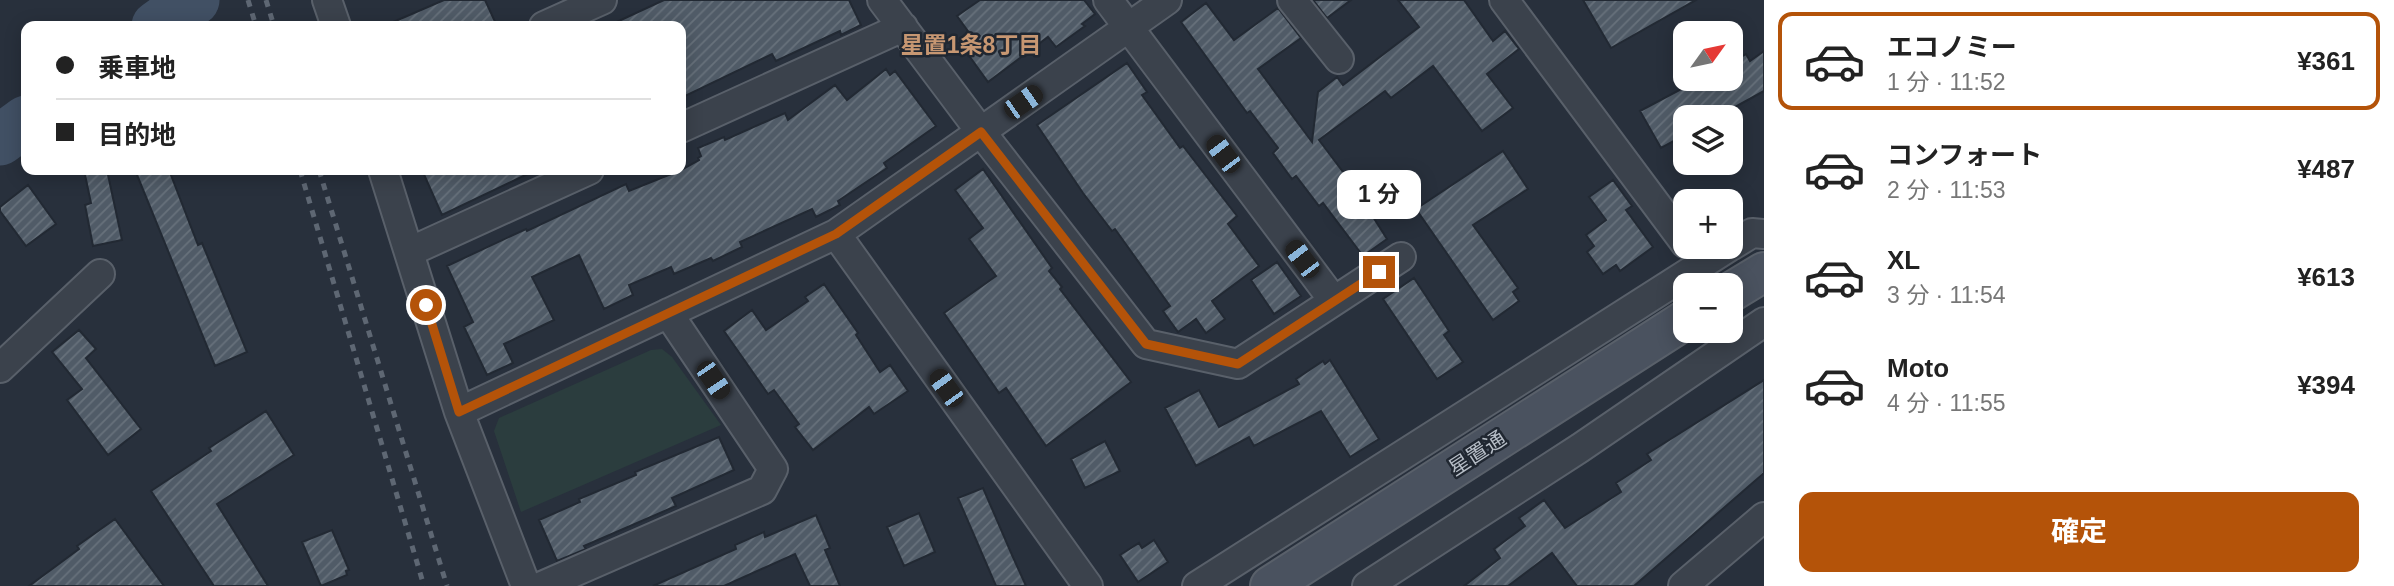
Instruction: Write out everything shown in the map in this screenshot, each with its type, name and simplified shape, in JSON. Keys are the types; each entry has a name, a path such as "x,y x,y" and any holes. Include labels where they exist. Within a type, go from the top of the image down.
{"street":[{"path":"327,0 334,21"},
{"path":"555,21 602,0"},
{"path":"882,0 1146,344 1238,364 1401,257"},
{"path":"1108,0 1334,301"},
{"path":"459,412 836,234 1167,0"},
{"path":"1292,0 1339,59"},
{"path":"1504,0 1673,227"},
{"path":"686,126 902,27"},
{"path":"385,175 459,412 526,586"},
{"path":"409,252 578,175"},
{"path":"1743,238 1752,233 1764,234"},
{"path":"836,234 1088,586"},
{"path":"1197,586 1679,259"},
{"path":"1743,285 1764,272"},
{"path":"0,368 100,274"},
{"path":"542,586 762,490 773,469 667,313"},
{"path":"1381,582 1764,322"},
{"name":"星置通","path":"1270,586 1673,328"},
{"path":"1683,586 1764,517"}],"shaded area":[{"path":"662,349 672,357 721,425 521,512 494,431 499,418 651,350"}],"building":[{"path":"444,0 485,0 495,21 396,21"},
{"path":"664,0 849,0 861,25 841,35 840,31 776,61 772,54 686,96 686,21 619,21"},
{"path":"980,0 1084,0 1095,14 1082,24 1085,26 1056,47 1048,37 988,82 970,57 981,49 957,16"},
{"path":"1313,0 1351,0 1327,18"},
{"path":"1398,0 1464,0 1493,41 1505,31 1519,49 1487,74 1513,108 1482,131 1433,66 1391,98 1385,91 1319,140 1370,208 1368,209 1387,239 1363,256 1323,203 1319,206 1296,176 1292,179 1273,153 1278,148 1250,111 1247,113 1181,22 1206,3 1234,40 1278,8 1301,38 1258,69 1312,142 1318,92 1337,77 1343,85 1419,27"},
{"path":"1583,0 1696,0 1611,48"},
{"path":"1764,51 1764,91 1739,105 1673,105 1673,142 1661,148 1640,111 1678,91 1743,91 1743,56 1746,54 1750,61"},
{"path":"1127,63 1147,92 1142,95 1180,148 1183,146 1237,216 1228,224 1259,266 1212,301 1225,319 1206,333 1196,319 1178,332 1163,311 1170,306 1115,229 1112,231 1083,193 1037,125"},
{"path":"886,69 890,75 895,71 936,126 884,163 887,168 838,201 840,205 816,217 812,209 740,242 742,247 713,261 711,258 674,274 671,267 629,285 633,295 604,309 579,255 532,277 554,320 504,344 513,363 487,375 464,327 473,322 447,266 626,184 629,191 669,175 686,175 686,167 701,156 698,148 724,137 725,140 785,113 788,120 835,85 847,100"},
{"path":"1503,151 1528,189 1473,225 1518,288 1513,292 1519,301 1493,320 1416,209"},
{"path":"983,169 1052,268 1049,271 1062,287 1060,289 1131,382 1046,446 1006,388 999,393 944,313 996,276 969,239 983,228 955,190"},
{"path":"85,175 108,175 122,240 93,246 85,205 91,203"},
{"path":"137,175 171,175 198,245 202,243 247,352 215,366"},
{"path":"424,175 526,175 442,215"},
{"path":"1613,180 1632,206 1626,210 1653,247 1620,271 1616,265 1603,274 1587,252 1594,246 1586,235 1606,220 1589,197"},
{"path":"28,185 56,224 26,246 0,211 0,207"},
{"path":"1277,262 1301,296 1274,314 1251,280"},
{"path":"1414,278 1449,331 1444,335 1463,362 1437,379 1383,299"},
{"path":"824,284 858,333 856,335 880,372 890,365 908,391 874,414 869,407 813,450 795,427 799,424 774,390 768,394 724,331 752,310 766,330 808,301 805,297"},
{"path":"79,330 96,349 86,358 141,429 108,455 67,400 82,389 52,352"},
{"path":"1330,360 1379,439 1350,457 1321,411 1254,446 1249,437 1196,466 1165,408 1199,390 1219,427 1299,384 1296,379 1323,361 1325,364"},
{"path":"1764,380 1764,473 1634,586 1577,586 1552,553 1508,586 1464,586 1500,558 1494,549 1525,526 1519,518 1544,500 1565,528 1621,492 1616,483 1651,460 1647,454"},
{"path":"266,411 294,455 217,504 268,586 214,586 151,491 211,451 209,448"},
{"path":"719,437 734,470 672,498 676,506 584,546 586,549 557,561 539,520 580,502 579,499 636,475 635,472"},
{"path":"1105,441 1120,471 1085,488 1071,459"},
{"path":"983,488 1026,586 996,586 958,498"},
{"path":"919,513 935,552 904,566 887,527"},
{"path":"816,515 830,548 825,550 840,586 810,586 795,554 724,586 653,586 736,549 735,545 764,532 765,537"},
{"path":"115,519 164,586 29,586 79,549 77,546"},
{"path":"332,530 349,570 346,571 347,575 321,586 302,542"},
{"path":"1154,540 1168,562 1138,582 1120,555 1139,543 1142,548"}],"waterway":[{"path":"164,21 194,0"},
{"path":"0,140 21,125"}],"railway":[{"path":"248,0 254,21"},
{"path":"266,0 272,21"},
{"path":"301,175 424,586"},
{"path":"321,175 447,586"}],"district":[{"name":"星置1条8丁目","path":"971,45"}],"route":[{"path":"426,305 459,412 836,234 981,132 1146,344 1238,364 1379,272"}]}
